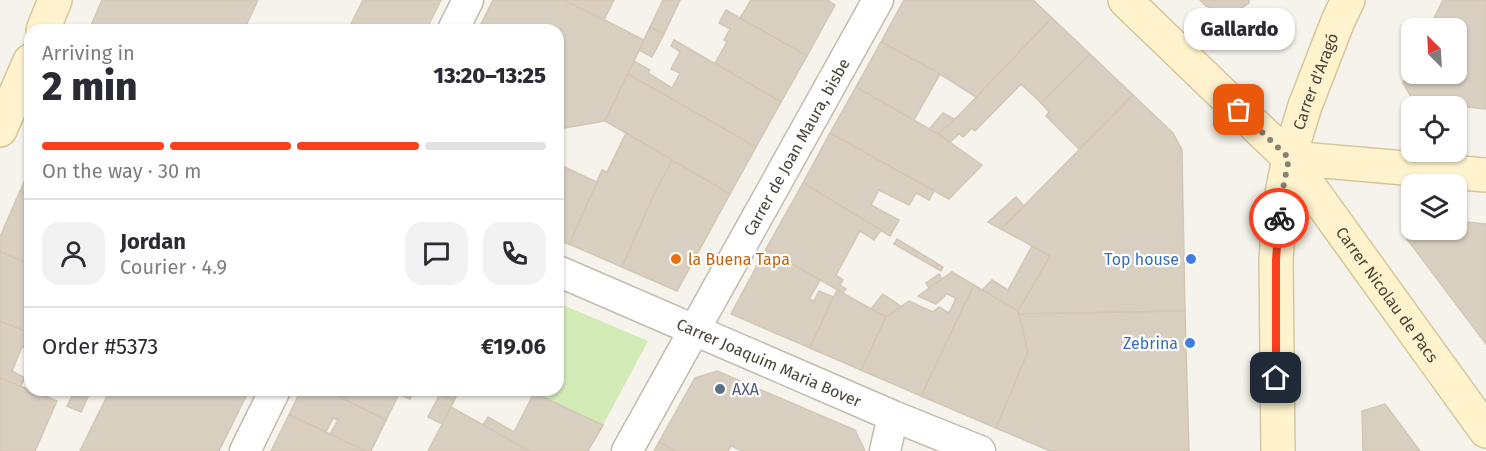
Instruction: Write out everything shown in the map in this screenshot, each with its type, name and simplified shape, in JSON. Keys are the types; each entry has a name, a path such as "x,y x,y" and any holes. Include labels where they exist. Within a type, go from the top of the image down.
{"street":[{"path":"45,24 55,0"},
{"path":"456,24 468,0"},
{"name":"Carrer de Joan Maura, bisbe","path":"627,451 878,0"},
{"name":"Carrer Nicolau de Pacs","path":"1125,0 1289,158 1486,430"},
{"name":"Carrer d'Aragó","path":"1278,451 1276,260 1280,204 1289,158 1305,106 1348,0"},
{"path":"0,130 24,75"},
{"path":"1289,158 1486,175"},
{"name":"Carrer Joaquim Maria Bover","path":"564,274 893,416 980,451"},
{"path":"245,451 272,396"},
{"path":"885,451 893,416"}],"green space":[{"path":"564,306 648,341 603,425 540,396 564,396"}],"building":[{"path":"102,0 258,0 247,24 92,24"},
{"path":"363,0 441,0 429,24 351,24"},
{"path":"493,0 566,0 644,40 605,121 564,128 564,24 481,24"},
{"path":"564,0 614,0 604,20"},
{"path":"663,0 680,0 664,34 650,27"},
{"path":"751,0 827,0 835,5 807,56 740,18"},
{"path":"904,0 1033,0 1052,18 976,97 940,74 881,42"},
{"path":"1200,0 1249,0 1249,3 1229,14 1206,6"},
{"path":"1443,0 1486,0 1486,109 1467,107 1467,96 1411,96 1404,84 1467,84 1467,18 1434,18"},
{"path":"726,10 807,56 781,102 715,63 727,42 724,40 730,29 719,23"},
{"path":"1052,18 1090,54 1041,103 1021,84 975,131 972,128 963,137 959,134 950,142 938,134 959,115"},
{"path":"650,27 664,34 652,57 639,50"},
{"path":"674,40 781,102 756,147 628,74 634,61 650,70 648,73 672,88 680,73 671,69 680,52 671,46"},
{"path":"881,42 940,74 914,120 856,87"},
{"path":"1090,54 1133,95 1079,149 1046,116 1049,112 1041,103"},
{"path":"628,74 756,147 730,194 605,121"},
{"path":"856,87 938,134 982,165 949,199 830,133"},
{"path":"1133,95 1173,133 1182,150 1185,311 1019,314 1018,311 1050,256 1001,229"},
{"path":"943,113 954,119 938,134 929,129"},
{"path":"626,133 672,160 622,267 569,244 602,170 607,172"},
{"path":"830,133 934,191 929,200 916,193 909,205 879,190 871,205 899,220 890,236 803,183"},
{"path":"672,160 730,194 677,291 622,267"},
{"path":"564,167 597,182 569,244 564,242"},
{"path":"803,183 881,230 874,240 860,231 836,275 843,280 840,285 846,289 843,293 766,249"},
{"path":"20,191 24,193 24,262 0,252 0,237"},
{"path":"1016,197 1024,206 1001,229 988,222"},
{"path":"1467,222 1486,224 1486,344 1408,240 1467,240"},
{"path":"897,239 943,267 941,271 894,244"},
{"path":"1032,246 1050,256 1018,311 982,290 992,280 1008,290"},
{"path":"766,249 820,280 809,299 814,301 819,291 833,297 810,348 731,314"},
{"path":"0,252 24,262 24,331 0,321"},
{"path":"952,272 974,285 921,396 861,370 886,317 909,301 933,312 939,307 949,313 956,298 947,294 936,304 918,296"},
{"path":"939,274 942,279 929,288 926,283"},
{"path":"974,285 1018,311 1028,352 996,428 921,396"},
{"path":"837,290 886,317 861,370 810,348"},
{"path":"883,294 902,307 886,317 871,309"},
{"path":"1185,311 1189,451 1050,451 996,428 1028,352 1019,314"},
{"path":"0,321 24,331 24,348 22,347 12,371 24,377 24,380 20,387 0,378"},
{"path":"717,371 855,430 865,451 742,451 731,446 728,451 676,451 659,442 695,378"},
{"path":"0,378 24,388 24,396 45,396 57,401 35,451 0,451"},
{"path":"72,396 88,396 81,412 67,406"},
{"path":"107,396 246,396 219,451 80,451"},
{"path":"298,396 338,396 386,420 371,451 366,451 330,434 338,420 333,418 326,432 289,415"},
{"path":"338,396 398,396 386,420"},
{"path":"439,396 454,401 442,424 428,417"},
{"path":"444,396 456,396 454,401"},
{"path":"532,396 540,396 603,425 588,451 529,451 483,425 488,417 514,432"},
{"path":"1385,404 1420,451 1363,451 1362,411"},
{"path":"451,407 483,425 529,451 428,451"},
{"path":"289,415 330,434 366,451 271,451"},
{"path":"659,442 676,451 654,451"}],"way so far":[{"path":"1239,110 1289,158 1279,218"}],"place":[{"name":"Gallardo","path":"1239,110"},
{"name":"la Buena Tapa","path":"676,259"},
{"name":"Top house","path":"1191,259"},
{"name":"Zebrina","path":"1190,343"},
{"name":"AXA","path":"720,389"}],"route":[{"path":"1276,378 1276,260 1279,218"}]}
